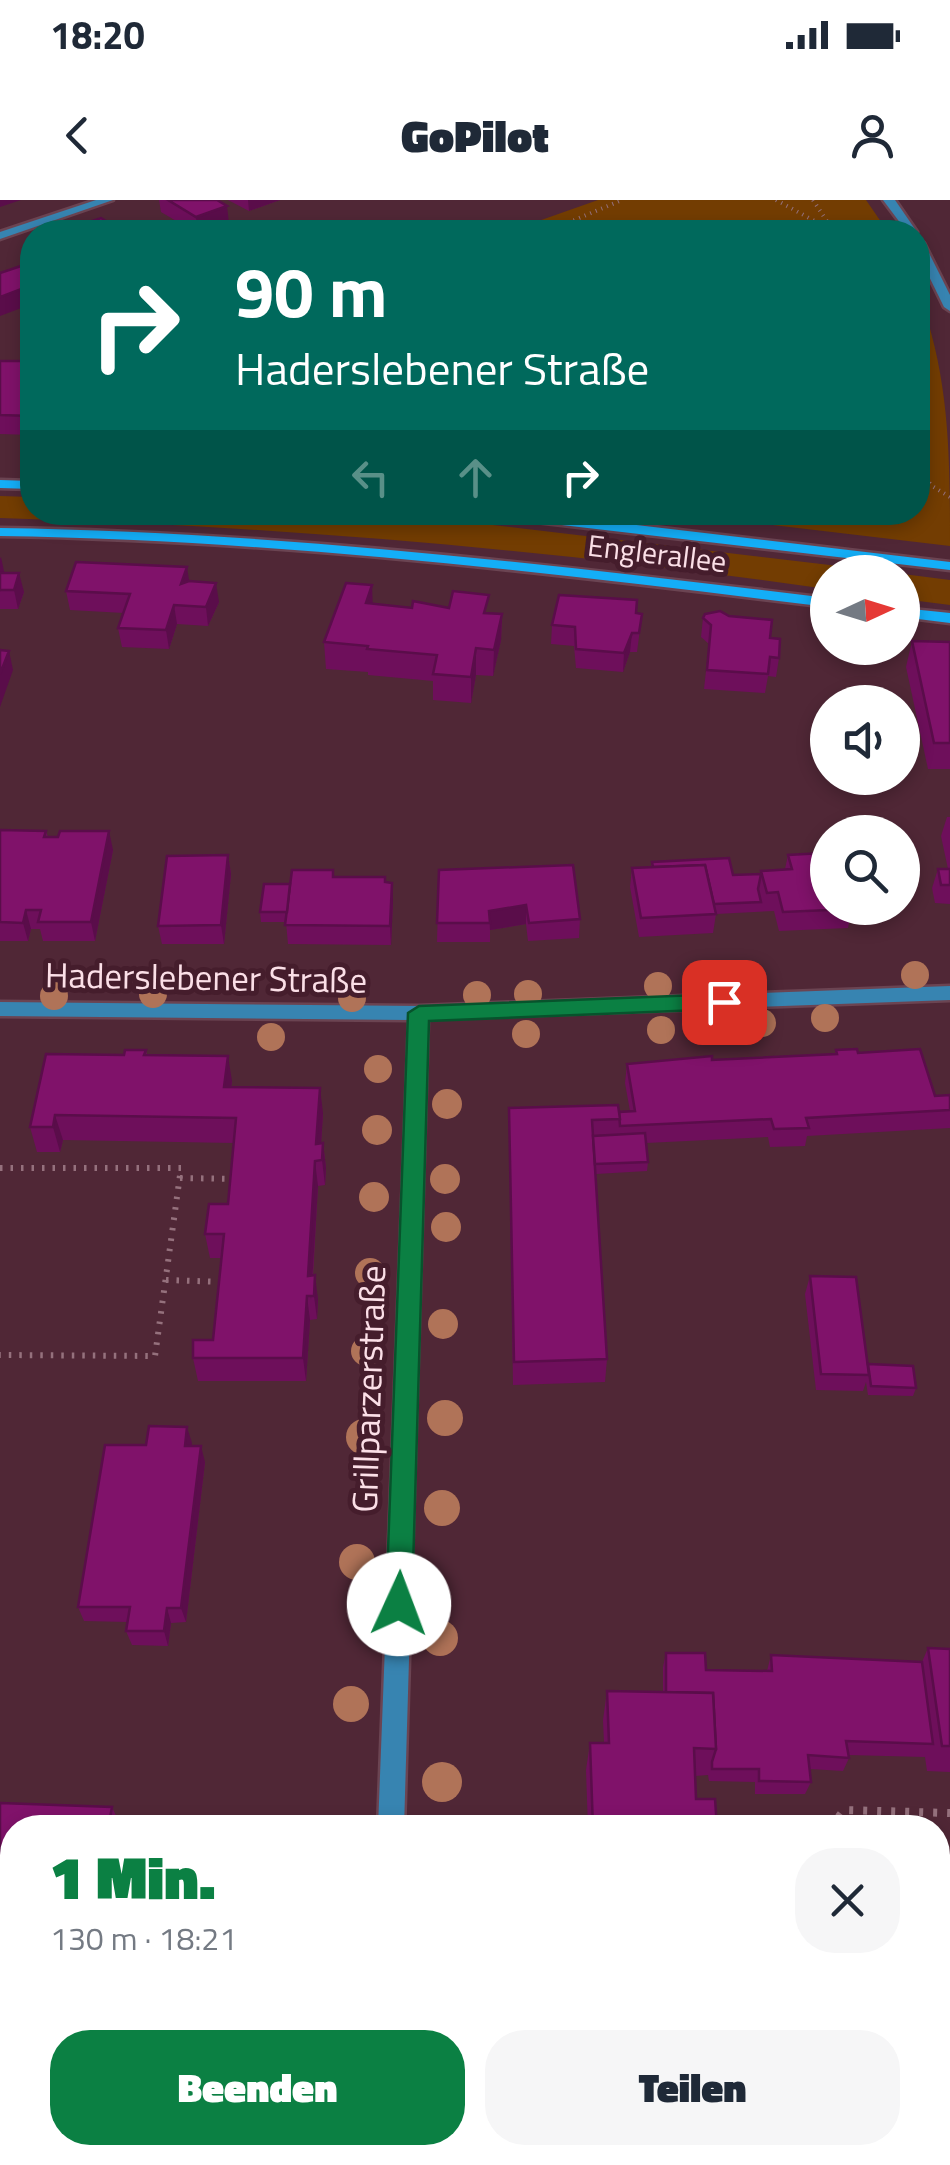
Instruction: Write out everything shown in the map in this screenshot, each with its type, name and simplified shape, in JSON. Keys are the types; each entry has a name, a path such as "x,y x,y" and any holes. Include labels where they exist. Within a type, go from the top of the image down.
{"main road":[{"name":"Englerallee","path":"597,525 950,566"},
{"name":"Englerallee","path":"0,532 189,537 327,547 510,564 810,601"},
{"path":"920,614 950,618"}],"street":[{"path":"48,220 107,200"},
{"path":"930,267 950,307"},
{"name":"Haderslebener Straße","path":"0,1008 419,1013 950,993"},
{"name":"Grillparzerstraße","path":"391,1815 419,1013"}],"path":[{"path":"574,220 622,200"},
{"path":"776,200 798,207 810,220"},
{"path":"930,484 950,497"},
{"path":"0,1168 181,1168 155,1356 0,1355"},
{"path":"180,1178 238,1178"},
{"path":"166,1280 226,1282"},
{"path":"840,1815 844,1810 950,1813"}],"shaded area":[{"path":"598,200 866,200 880,220 541,220"},
{"path":"930,328 946,417 950,546 772,525 930,525"},
{"path":"0,496 20,497 20,519 0,518"},
{"path":"162,525 492,525 810,563 810,587 621,563 415,542"},
{"path":"920,576 950,580 950,605 920,601"}],"building":[{"path":"168,200 217,200 227,206 196,217"},
{"path":"20,266 20,290 0,297 0,273"},
{"path":"0,361 20,361 20,416 0,415"},
{"path":"76,562 187,567 181,584 216,583 206,607 174,605 166,630 118,628 130,594 66,591"},
{"path":"0,573 19,573 14,590 0,590"},
{"path":"346,583 372,585 366,603 412,608 413,601 449,608 453,591 489,595 484,613 502,614 494,650 476,648 471,677 433,674 437,655 324,642"},
{"path":"559,595 637,600 636,613 642,614 639,633 632,633 624,653 576,649 575,627 552,625"},
{"path":"720,611 729,616 772,620 770,638 780,639 779,658 770,657 768,674 707,670 711,625 703,618"},
{"path":"920,641 950,642 950,743 934,743 917,665"},
{"path":"0,650 9,651 0,674"},
{"path":"0,830 46,831 44,837 58,837 60,831 109,831 91,922 38,922 41,910 26,910 23,923 0,922"},
{"path":"810,854 810,911 783,912 778,892 767,893 761,871 792,869 788,855"},
{"path":"228,855 221,925 158,926 167,856"},
{"path":"729,858 733,875 761,874 761,902 714,904 705,865 653,867 652,862"},
{"path":"573,865 580,919 529,923 526,905 489,911 490,923 437,923 439,870"},
{"path":"705,865 716,914 641,918 632,868"},
{"path":"938,869 950,869 950,885 941,885"},
{"path":"292,870 333,870 333,877 385,877 385,882 392,883 390,926 285,925"},
{"path":"264,884 290,884 287,912 260,912"},
{"path":"857,1049 858,1053 920,1049 935,1096 950,1095 950,1110 806,1118 809,1128 774,1129 771,1119 620,1126 619,1112 635,1111 627,1064 712,1056 712,1060 837,1054 836,1050"},
{"path":"125,1050 146,1050 144,1055 228,1056 224,1087 320,1088 316,1144 323,1143 322,1160 315,1161 308,1276 315,1275 314,1296 307,1296 303,1358 193,1358 193,1340 213,1340 224,1234 205,1234 209,1204 228,1204 236,1118 55,1115 53,1127 30,1127 46,1054 124,1055"},
{"path":"618,1105 620,1119 592,1120 607,1359 514,1362 509,1108"},
{"path":"645,1133 648,1162 595,1164 593,1136"},
{"path":"810,1276 856,1277 869,1375 821,1374"},
{"path":"868,1364 913,1366 916,1388 871,1386"},
{"path":"149,1426 187,1427 185,1446 201,1446 181,1608 167,1608 164,1631 126,1631 130,1607 78,1607 105,1445 146,1445"},
{"path":"928,1648 950,1649 950,1746 942,1746"},
{"path":"666,1653 705,1653 706,1670 772,1671 771,1655 922,1662 933,1744 846,1741 849,1758 808,1755 811,1782 759,1781 759,1769 712,1769 716,1749 713,1693 666,1692"},
{"path":"607,1691 713,1693 716,1749 694,1748 696,1799 715,1799 716,1815 593,1815 590,1743 609,1743"},
{"path":"0,1803 112,1807 111,1815 0,1815"}],"route":[{"path":"399,1604 419,1013 724,1002"}]}
